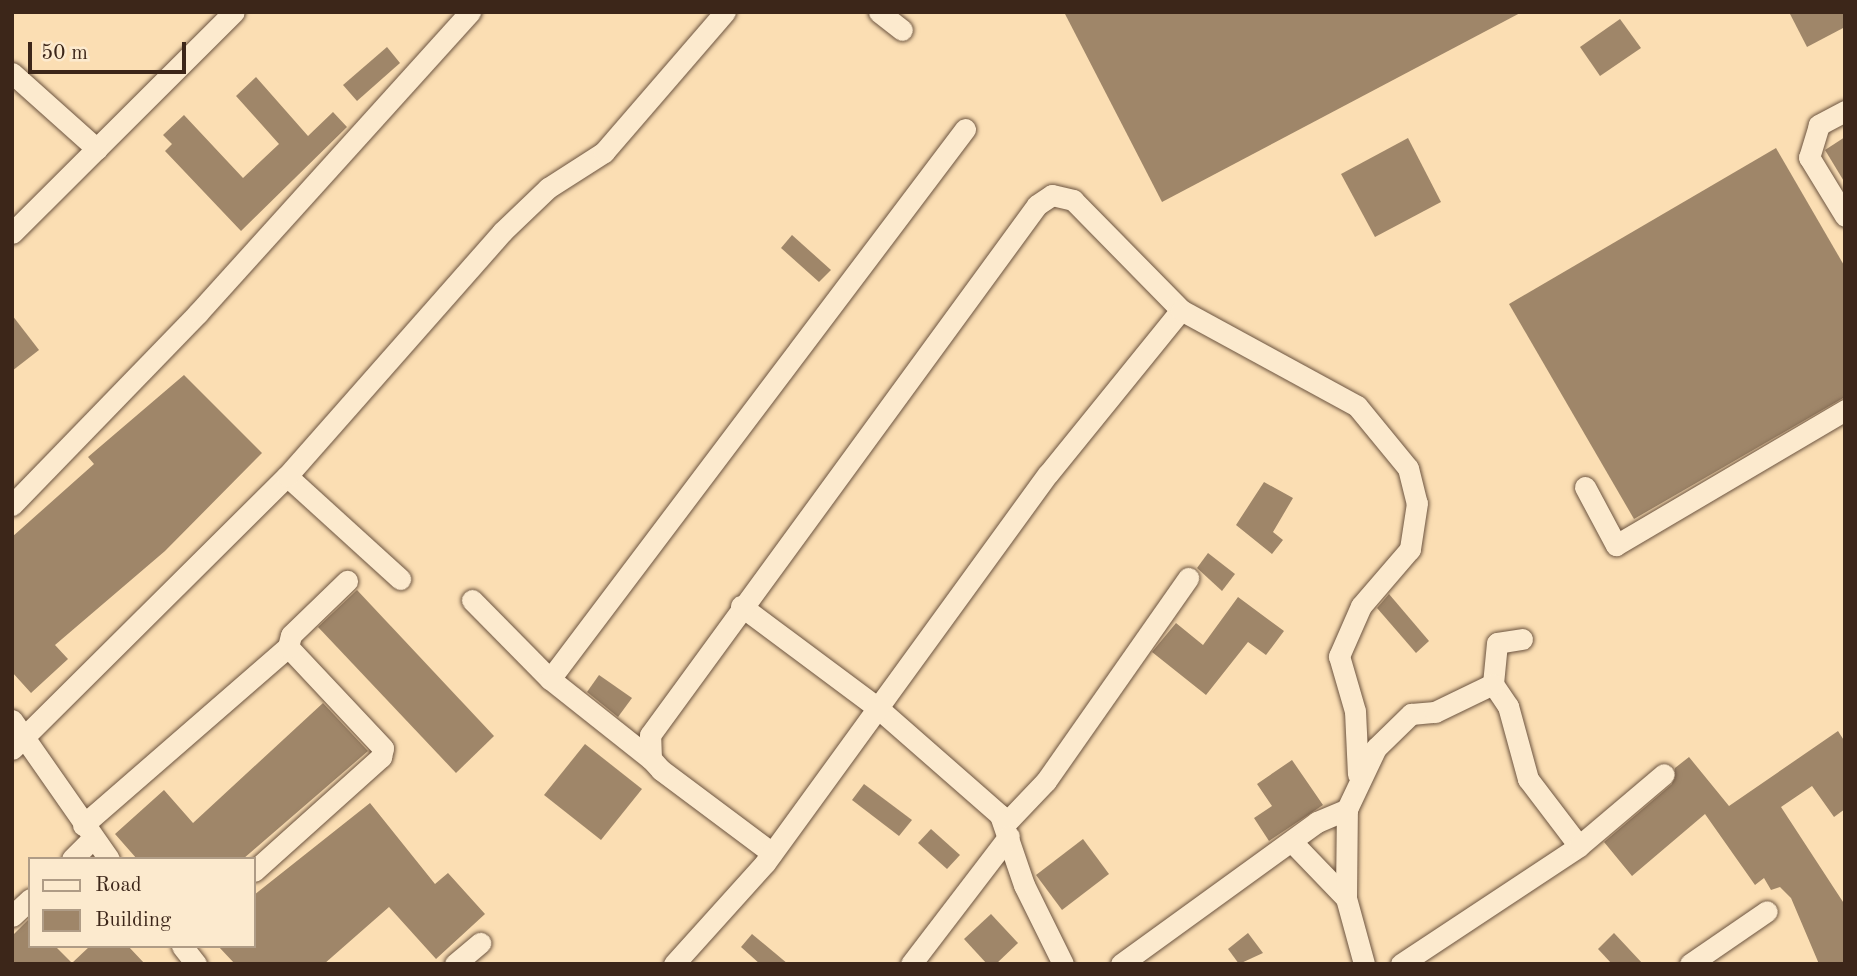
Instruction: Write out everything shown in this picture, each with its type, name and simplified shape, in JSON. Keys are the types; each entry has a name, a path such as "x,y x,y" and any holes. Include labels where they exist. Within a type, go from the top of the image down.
{"street":[{"path":"12,233 234,12"},
{"path":"12,505 198,313 470,12"},
{"path":"19,743 288,476 502,232 548,188 604,152 725,12"},
{"path":"880,12 902,30"},
{"path":"12,73 97,149"},
{"path":"1845,111 1819,125 1809,143 1809,157 1837,184 1845,216"},
{"path":"550,679 965,129"},
{"path":"651,759 647,745 656,724 1037,205 1052,195 1073,200 1181,310 1357,406 1408,468 1417,503 1410,550 1361,606 1339,656 1355,711 1358,774 1347,809 1346,898 1364,964"},
{"path":"674,964 772,853 1048,474 1181,310"},
{"path":"1585,487 1616,545 1845,410"},
{"path":"288,476 400,579"},
{"path":"911,964 1007,830 1046,781 1188,578"},
{"path":"73,857 88,832 288,647 291,635 347,581"},
{"path":"472,600 550,679 772,853"},
{"path":"741,606 879,709 985,799 1007,830 1024,885 1063,964"},
{"path":"1522,639 1497,643 1493,684 1508,706 1528,779 1579,846"},
{"path":"256,869 383,748 288,647"},
{"path":"1358,774 1411,715 1434,712 1493,684"},
{"path":"12,720 19,743 107,857"},
{"path":"1401,964 1579,846 1664,774"},
{"path":"1121,964 1293,843 1347,809"},
{"path":"1293,843 1346,898"},
{"path":"12,916 28,901"},
{"path":"1690,964 1767,911"},
{"path":"455,964 480,943"}],"building":[{"path":"1064,12 1522,12 1162,202"},
{"path":"1789,12 1845,12 1845,27 1807,47"},
{"path":"1620,19 1641,48 1600,76 1580,47"},
{"path":"387,47 400,63 357,101 343,85"},
{"path":"256,77 308,136 333,112 347,127 241,231 165,151 172,144 163,135 184,115 243,178 279,144 236,96"},
{"path":"1845,137 1845,183 1825,150"},
{"path":"1408,138 1441,202 1375,237 1341,174"},
{"path":"1776,148 1845,267 1845,397 1634,519 1509,304"},
{"path":"792,235 831,270 819,282 781,248"},
{"path":"12,315 39,350 12,371"},
{"path":"184,375 262,453 165,551 55,645 68,659 31,693 12,672 12,537 94,464 88,457"},
{"path":"1264,482 1293,498 1273,532 1283,540 1272,554 1236,525"},
{"path":"1208,553 1235,574 1222,591 1197,568"},
{"path":"357,590 494,736 456,773 318,627"},
{"path":"1389,594 1429,641 1416,653 1377,608"},
{"path":"1238,597 1284,631 1266,655 1248,642 1206,695 1152,652 1176,623 1203,645"},
{"path":"599,675 632,698 618,717 587,692"},
{"path":"323,703 368,751 245,857 135,857 115,834 164,790 193,823"},
{"path":"1838,731 1845,742 1845,809 1834,817 1812,786 1781,807 1845,905 1845,964 1819,964 1791,898 1780,887 1771,890 1764,878 1755,885 1705,814 1632,876 1604,842 1672,784 1675,768 1689,757 1729,806"},
{"path":"585,744 642,789 601,840 544,795"},
{"path":"1292,760 1323,805 1269,841 1254,818 1272,806 1257,784"},
{"path":"864,784 912,820 899,836 852,800"},
{"path":"370,803 435,884 448,873 485,914 436,959 389,907 324,964 235,964 220,948 256,948 256,893"},
{"path":"931,829 960,855 947,869 918,843"},
{"path":"1083,839 1109,874 1062,910 1036,875"},
{"path":"991,914 1018,943 996,964 987,964 964,939"},
{"path":"28,920 28,948 57,948 72,963 88,948 130,948 145,964 12,964 12,936"},
{"path":"1248,933 1263,953 1239,964 1228,949"},
{"path":"1614,933 1643,964 1612,964 1598,949"},
{"path":"752,934 788,964 760,964 741,947"}]}
